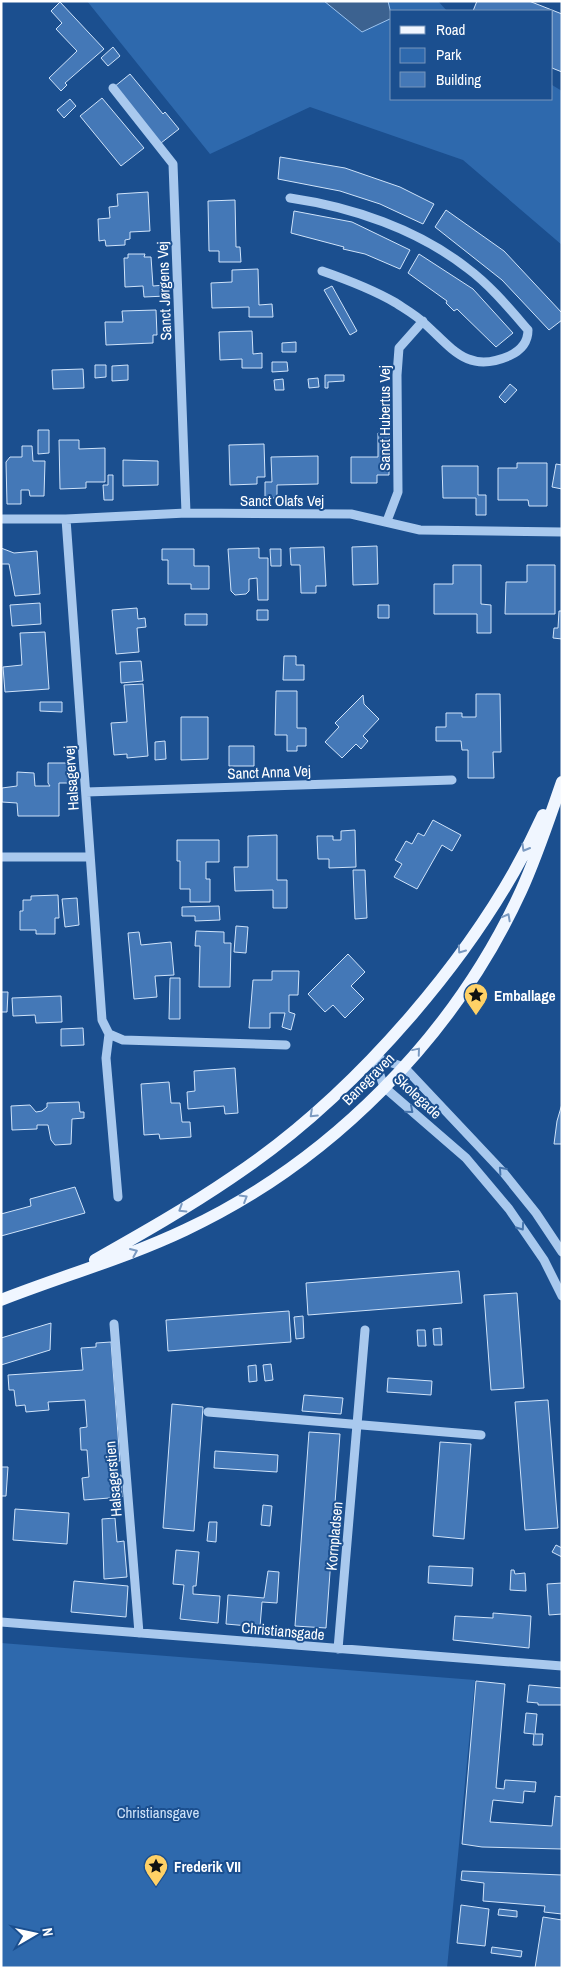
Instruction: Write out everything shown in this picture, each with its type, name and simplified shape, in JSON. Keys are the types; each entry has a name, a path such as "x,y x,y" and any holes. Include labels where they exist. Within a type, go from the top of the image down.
{"main road":[{"name":"Banegraven","path":"71,1273 154,1227 232,1178 306,1121 374,1057 436,987 489,911 536,830 562,773"},
{"name":"Banegraven","path":"1,1300 71,1273 126,1256 186,1230 244,1198 298,1162 350,1121 404,1067 444,1018 485,957 520,892 562,782"}],"street":[{"name":"Sanct Jørgens Vej","path":"112,88 173,164 186,514"},
{"path":"290,198 324,203 358,213 425,240 467,268 499,297 528,330 528,338 518,352 500,360 480,363 455,353 423,321 368,287 322,271"},
{"name":"Sanct Hubertus Vej","path":"387,521 398,492 397,375 400,348 423,321"},
{"name":"Sanct Olafs Vej","path":"1,519 66,519 186,514 351,514 420,530 562,532"},
{"name":"Halsagervej","path":"66,519 102,1020 108,1034 106,1058 118,1197"},
{"name":"Sanct Anna Vej","path":"86,792 452,780"},
{"path":"1,857 90,857"},
{"path":"108,1034 123,1040 286,1046"},
{"name":"Skolegade","path":"374,1057 404,1067 503,1172 536,1213 562,1252"},
{"name":"Skolegade","path":"374,1057 384,1087 466,1158 509,1209 544,1260 562,1296"},
{"name":"Halsagerstien","path":"114,1324 139,1633"},
{"name":"Kornpladsen","path":"338,1649 365,1330"},
{"path":"208,1412 481,1435"},
{"name":"Christiansgade","path":"1,1622 562,1666"}],"green space":[{"path":"87,1 438,1 446,10 390,10 390,100 553,100 553,86 562,91 562,245 463,160 310,107 210,154"},
{"name":"Christiansgave","path":"1,1643 475,1680 447,1968 1,1968"}],"shaded area":[{"path":"324,1 388,1 390,19 362,32"}],"building":[{"path":"477,1 529,1 552,10 473,10"},
{"path":"60,2 104,49 65,83 67,85 61,91 49,78 77,51 56,29 62,23 51,11"},
{"path":"553,10 562,14 562,72 553,68"},
{"path":"113,47 120,56 108,66 101,58"},
{"path":"130,74 163,114 165,112 179,129 161,143 114,87"},
{"path":"102,98 144,148 121,166 80,116"},
{"path":"70,99 76,106 64,118 57,110"},
{"path":"280,157 345,168 400,187 434,204 423,224 380,204 340,191 278,179"},
{"path":"148,192 150,231 130,232 130,239 125,240 125,245 106,246 105,240 99,241 98,219 110,218 109,207 118,206 117,194"},
{"path":"235,200 236,247 240,247 241,262 219,262 219,251 209,251 208,201"},
{"path":"446,210 504,251 562,313 562,320 549,330 502,280 435,227"},
{"path":"294,211 352,222 410,250 400,269 365,254 343,249 344,247 291,233"},
{"path":"128,254 145,254 144,257 151,257 153,286 165,285 166,296 144,297 143,286 125,287 124,258 128,258"},
{"path":"419,254 473,289 513,333 496,347 457,309 454,311 446,303 447,301 408,273"},
{"path":"258,269 259,305 272,304 273,317 249,317 249,307 212,308 211,283 232,282 232,270"},
{"path":"332,286 357,331 350,335 324,290"},
{"path":"156,310 157,335 153,335 153,343 106,345 105,322 123,322 122,311"},
{"path":"252,331 253,354 262,353 262,368 242,368 242,359 220,360 219,332"},
{"path":"296,342 296,352 282,352 282,343"},
{"path":"272,362 287,362 288,371 272,372"},
{"path":"95,365 106,365 106,377 95,378"},
{"path":"128,365 128,380 112,381 112,366"},
{"path":"83,369 84,388 53,389 52,370"},
{"path":"325,375 344,375 344,381 328,382 328,388 325,388"},
{"path":"318,378 319,387 309,388 308,379"},
{"path":"283,379 284,390 275,390 274,380"},
{"path":"510,384 517,390 505,403 499,397"},
{"path":"38,430 49,430 49,453 38,454"},
{"path":"378,433 389,434 389,475 377,475 377,483 351,483 351,457 378,457"},
{"path":"59,440 79,440 79,449 105,448 105,482 86,482 86,488 60,489"},
{"path":"264,444 265,477 257,477 257,484 230,485 229,445"},
{"path":"22,446 32,446 33,461 45,461 44,496 30,496 29,490 21,490 21,504 7,504 6,462 10,457 22,457"},
{"path":"318,456 318,484 277,485 277,498 265,498 265,482 272,482 271,457"},
{"path":"123,460 158,461 158,485 123,486"},
{"path":"517,463 547,463 547,506 529,506 528,500 498,500 498,468 517,468"},
{"path":"556,464 562,465 562,489 552,487"},
{"path":"442,466 478,466 478,495 486,495 486,515 476,515 476,498 443,498"},
{"path":"108,475 113,475 113,500 104,500 103,485 108,485"},
{"path":"377,546 378,584 353,585 352,547"},
{"path":"324,547 326,586 316,586 316,593 301,593 300,565 291,565 290,548"},
{"path":"1,548 14,553 37,551 40,594 15,596 9,564 1,564"},
{"path":"259,548 259,558 268,558 268,600 258,600 257,578 249,579 249,591 246,594 235,595 231,591 228,549"},
{"path":"162,549 194,549 194,566 209,566 209,589 191,589 191,584 168,584 168,560 162,560"},
{"path":"270,549 281,549 281,566 271,566"},
{"path":"453,565 481,565 481,604 491,605 491,633 477,633 477,614 434,614 434,584 453,584"},
{"path":"527,565 555,565 555,614 505,614 506,582 527,582"},
{"path":"40,603 41,624 12,626 10,605"},
{"path":"378,605 389,605 389,618 378,618"},
{"path":"137,608 138,619 145,618 146,627 137,628 139,652 116,654 112,610"},
{"path":"257,610 268,610 268,620 257,620"},
{"path":"559,611 562,611 562,639 553,638 554,628 558,628"},
{"path":"185,614 207,614 207,625 185,625"},
{"path":"45,632 49,689 5,692 3,667 22,665 20,633"},
{"path":"284,656 296,656 296,665 304,665 304,680 283,680"},
{"path":"141,661 143,681 121,683 120,662"},
{"path":"143,684 148,756 127,758 127,754 114,755 111,723 127,722 124,685"},
{"path":"276,691 297,691 297,728 306,728 306,746 297,746 297,751 287,751 287,735 275,735"},
{"path":"476,694 500,694 501,752 493,752 494,778 468,778 468,750 462,750 461,741 436,741 436,727 446,727 446,713 462,713 462,717 476,717"},
{"path":"363,695 364,704 379,719 363,736 368,741 361,749 356,744 342,758 325,742 339,727 335,723"},
{"path":"40,702 62,702 62,712 40,711"},
{"path":"181,717 208,717 208,759 181,760"},
{"path":"165,741 166,759 155,760 155,742"},
{"path":"229,746 254,746 254,766 229,766"},
{"path":"48,763 68,763 69,783 59,783 59,816 18,816 17,803 2,802 2,788 17,786 17,772 34,773 35,786 50,786 48,783"},
{"path":"433,820 461,835 452,851 442,845 417,889 394,877 402,864 395,860 406,841 412,844 418,833 424,836"},
{"path":"355,830 356,867 329,868 329,859 318,859 317,836 333,836 333,840 341,840 341,831"},
{"path":"277,835 277,880 287,880 287,908 273,908 273,890 235,891 234,867 248,867 248,836"},
{"path":"177,840 219,840 219,862 206,862 206,879 210,879 210,902 190,902 190,889 180,889 180,861 177,861"},
{"path":"353,870 365,870 367,918 355,919"},
{"path":"58,895 59,918 55,918 55,934 36,934 36,930 20,930 20,911 23,911 23,900 31,900 31,896"},
{"path":"77,898 79,925 65,927 62,899"},
{"path":"219,906 220,920 195,921 195,916 182,916 182,907"},
{"path":"236,926 248,927 246,953 234,952"},
{"path":"196,931 224,932 224,943 231,943 230,987 199,987 200,946 195,946"},
{"path":"139,932 141,945 171,942 174,975 155,976 157,997 134,999 128,933"},
{"path":"348,954 365,972 351,986 364,999 345,1018 333,1005 325,1012 308,994"},
{"path":"272,971 299,971 298,995 289,995 289,1012 295,1014 291,1030 282,1027 285,1013 270,1013 270,1028 249,1028 253,980 272,980"},
{"path":"170,978 180,978 180,1019 169,1019"},
{"path":"1,992 8,992 7,1012 1,1012"},
{"path":"61,996 62,1022 36,1023 35,1015 13,1016 12,998"},
{"path":"83,1028 84,1045 61,1046 61,1029"},
{"path":"235,1068 238,1113 225,1114 224,1106 188,1109 187,1092 195,1091 194,1071"},
{"path":"169,1082 171,1103 180,1103 182,1122 190,1122 191,1137 160,1139 159,1134 144,1135 141,1084"},
{"path":"79,1102 80,1112 84,1112 84,1118 72,1119 71,1144 55,1145 51,1140 48,1125 37,1125 37,1129 12,1130 11,1106 30,1105 36,1112 42,1111 47,1107 47,1103"},
{"path":"562,1104 562,1144 554,1144 557,1121"},
{"path":"75,1187 85,1213 1,1236 1,1214 31,1206 30,1199"},
{"path":"459,1271 462,1303 308,1315 306,1283"},
{"path":"517,1293 524,1388 491,1390 484,1295"},
{"path":"289,1311 291,1342 168,1351 166,1320"},
{"path":"303,1316 304,1338 296,1339 294,1317"},
{"path":"51,1323 50,1350 1,1365 1,1338"},
{"path":"441,1328 442,1345 434,1345 433,1329"},
{"path":"417,1330 425,1330 426,1346 418,1346"},
{"path":"111,1342 120,1461 111,1461 113,1476 121,1475 122,1497 84,1500 82,1478 89,1477 87,1450 81,1450 80,1428 87,1427 85,1400 48,1402 49,1410 26,1412 25,1405 16,1406 14,1390 9,1390 8,1375 83,1370 81,1348 96,1347 96,1343"},
{"path":"271,1364 273,1380 265,1381 263,1365"},
{"path":"256,1365 257,1381 249,1382 248,1366"},
{"path":"388,1378 432,1381 431,1395 387,1392"},
{"path":"304,1395 343,1398 341,1414 302,1411"},
{"path":"548,1400 558,1528 525,1530 515,1402"},
{"path":"172,1404 203,1407 194,1531 163,1528"},
{"path":"309,1432 340,1434 326,1628 295,1626"},
{"path":"440,1442 471,1444 464,1539 433,1536"},
{"path":"215,1451 278,1455 277,1472 214,1468"},
{"path":"1,1467 8,1467 6,1496 1,1496"},
{"path":"263,1505 272,1506 270,1526 261,1525"},
{"path":"15,1509 69,1513 67,1544 13,1540"},
{"path":"115,1518 117,1542 124,1541 127,1577 104,1579 102,1519"},
{"path":"209,1522 217,1522 216,1542 207,1541"},
{"path":"556,1545 562,1548 562,1557 552,1552"},
{"path":"176,1550 199,1552 196,1586 193,1586 193,1594 220,1596 218,1623 180,1619 184,1585 173,1584"},
{"path":"429,1566 473,1568 472,1586 428,1583"},
{"path":"511,1570 514,1570 515,1574 525,1573 526,1591 510,1590"},
{"path":"268,1571 279,1572 277,1603 262,1602 260,1627 226,1624 228,1595 264,1598"},
{"path":"74,1581 128,1586 126,1617 71,1612"},
{"path":"562,1583 562,1614 549,1615 547,1584"},
{"path":"493,1613 531,1616 529,1648 453,1640 455,1616 493,1618"},
{"path":"476,1681 505,1684 496,1788 504,1789 505,1780 536,1782 535,1792 524,1791 523,1803 493,1800 490,1822 552,1826 555,1796 562,1797 562,1849 482,1847 462,1844"},
{"path":"529,1685 562,1688 562,1705 538,1705 538,1703 527,1702"},
{"path":"526,1713 537,1714 535,1734 543,1734 542,1745 533,1745 534,1734 524,1733"},
{"path":"462,1871 562,1875 562,1914 544,1912 545,1906 483,1901 484,1883 461,1880"},
{"path":"461,1905 489,1909 485,1946 457,1943"},
{"path":"499,1909 517,1911 517,1917 498,1915"},
{"path":"543,1917 562,1920 562,1968 535,1968"},
{"path":"492,1947 522,1951 521,1957 491,1953"}],"place":[{"name":"Emballage","path":"476,1016"},
{"name":"Frederik VII","path":"156,1887"}]}
